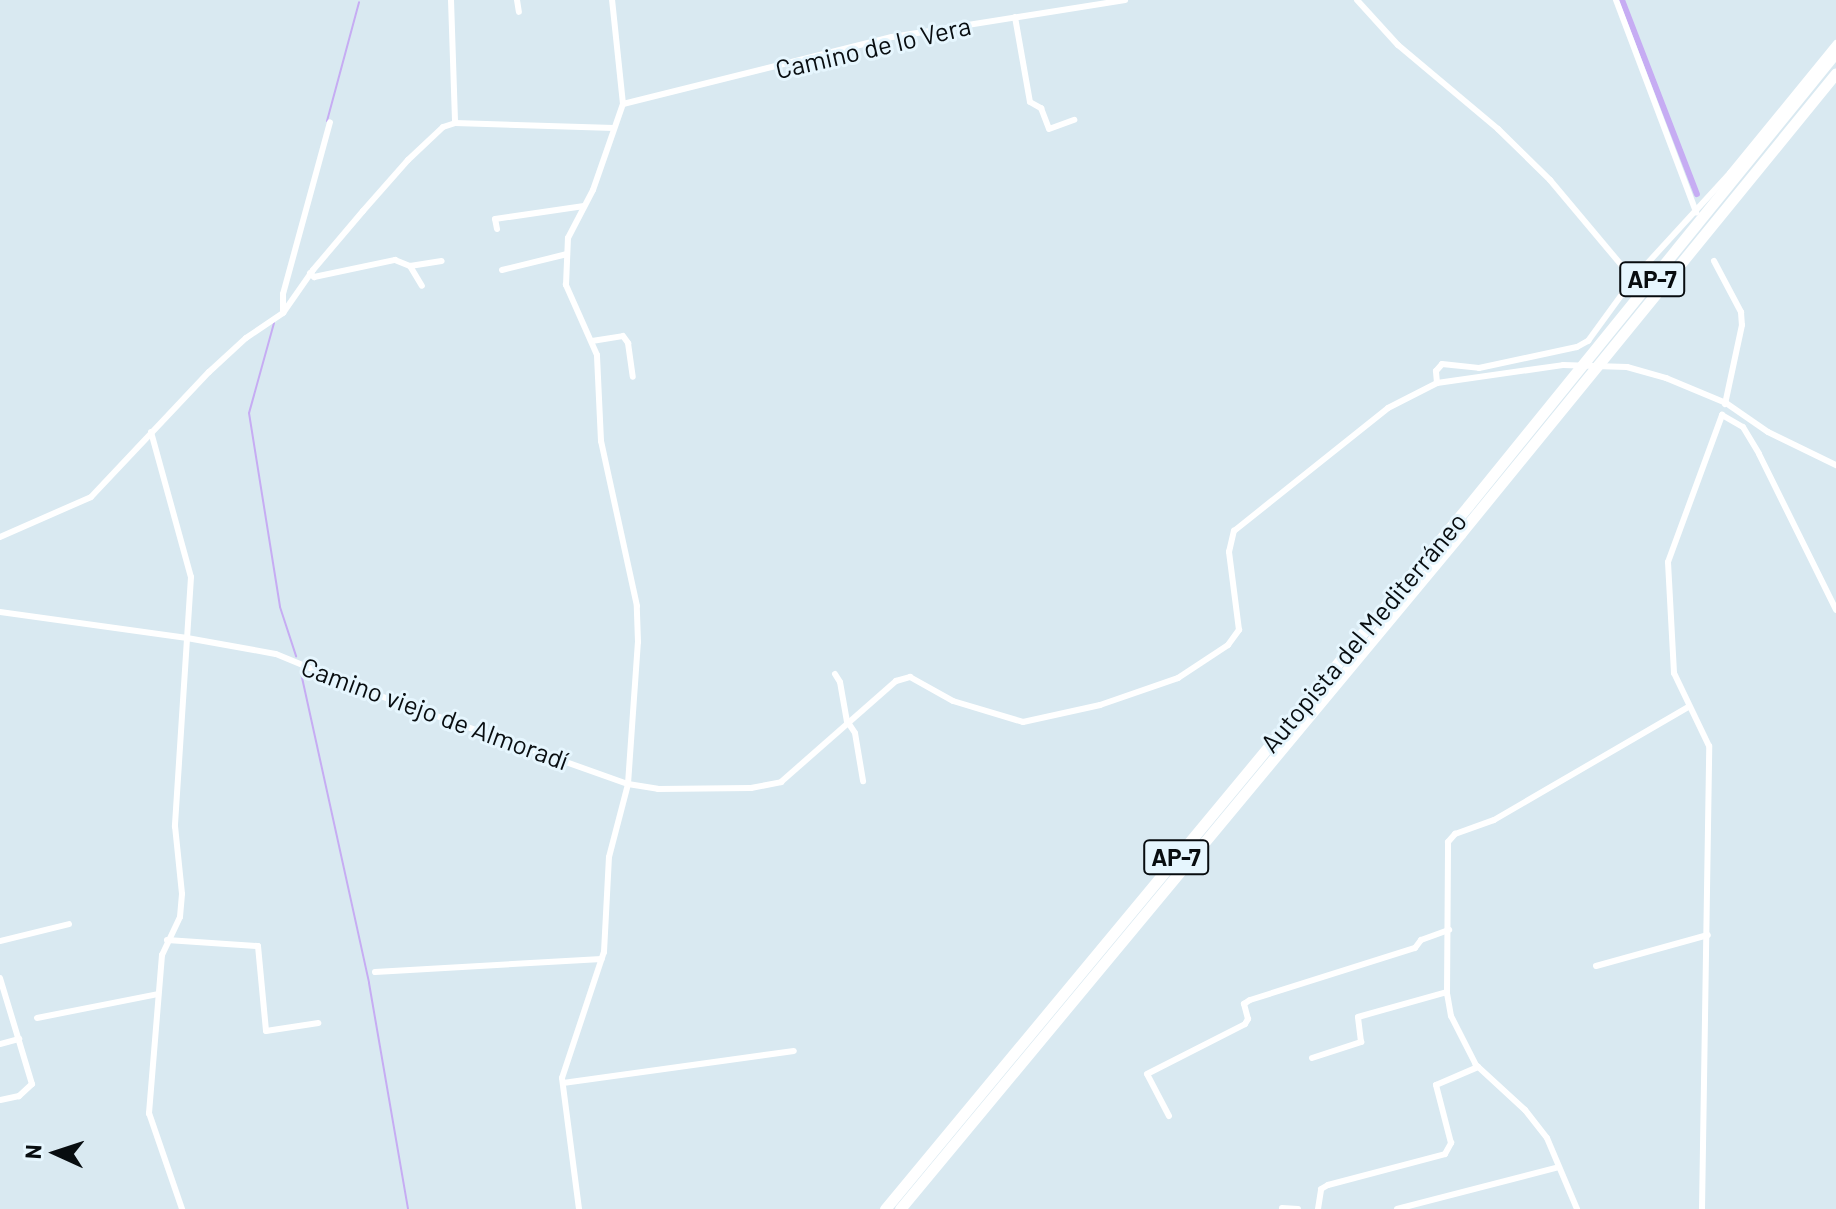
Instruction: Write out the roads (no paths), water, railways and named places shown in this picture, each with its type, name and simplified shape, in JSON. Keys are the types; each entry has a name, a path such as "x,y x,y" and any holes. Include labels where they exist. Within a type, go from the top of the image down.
{"highway":[{"name":"Autopista del Mediterráneo","path":"885,1209 1468,506 1836,52"},
{"name":"Autopista del Mediterráneo","path":"900,1209 1491,497 1836,73"}],"street":[{"path":"451,0 455,123"},
{"path":"517,0 519,12"},
{"path":"579,1209 563,1083 602,959 609,857 628,784 637,606 601,441 598,368 592,341 566,285 568,238 584,206 623,104 612,0"},
{"name":"Camino de lo Vera","path":"623,104 892,37 1125,0"},
{"path":"1357,0 1398,45 1498,129 1550,180 1633,279"},
{"path":"1616,0 1696,212"},
{"path":"1015,17 1030,102 1041,108 1049,129 1074,120"},
{"path":"1437,383 1436,371 1442,364 1479,368 1577,347 1588,341 1633,279 1696,212 1836,43"},
{"path":"283,313 283,294 330,122"},
{"path":"0,537 91,497 218,363 283,313 310,273 433,135 455,123 614,128"},
{"path":"497,229 495,219 584,206"},
{"path":"502,270 567,254"},
{"path":"310,273 314,277 395,260 410,266 442,261"},
{"path":"1702,1209 1709,746 1674,673 1668,562 1726,403 1742,325 1741,312 1714,261"},
{"path":"410,266 422,286"},
{"path":"592,341 623,336 628,343 633,377"},
{"name":"Camino viejo de Almoradí","path":"0,612 187,638 276,654 358,688 628,784 658,789 751,788 781,782 896,681 910,677 973,709 1023,722 1100,705 1178,678 1228,645 1239,630 1229,552 1234,531 1369,422 1404,398 1437,383 1550,367 1627,367 1666,378 1726,403 1768,432 1836,465"},
{"path":"1722,415 1743,427 1759,454 1836,610"},
{"path":"151,432 191,577 175,826 182,894 180,917 162,955 149,1113 182,1209"},
{"path":"835,674 849,724 855,733 863,781"},
{"path":"1577,1209 1536,1124 1478,1067 1455,1026 1447,992 1448,842 1455,834 1494,820 1688,707"},
{"path":"0,941 69,924"},
{"path":"1169,1116 1147,1074 1245,1024 1248,1019 1244,1004 1250,1000 1415,948 1421,940 1449,930"},
{"path":"1596,966 1708,935"},
{"path":"167,940 258,946 266,1031 318,1023"},
{"path":"375,972 602,959"},
{"path":"0,978 32,1084 19,1096 0,1100"},
{"path":"1312,1058 1361,1042 1358,1017 1447,992"},
{"path":"37,1018 158,994"},
{"path":"0,1044 19,1039"},
{"path":"563,1083 794,1051"},
{"path":"1318,1209 1321,1189 1328,1185 1445,1154 1451,1143 1436,1085 1478,1067"},
{"path":"1397,1209 1559,1167"},
{"path":"1282,1208 1298,1209"}],"waterway":[{"path":"1622,0 1697,194"},
{"path":"327,121 359,2"},
{"path":"274,323 249,413 280,607 296,656"},
{"path":"301,673 369,983 408,1209"}]}
